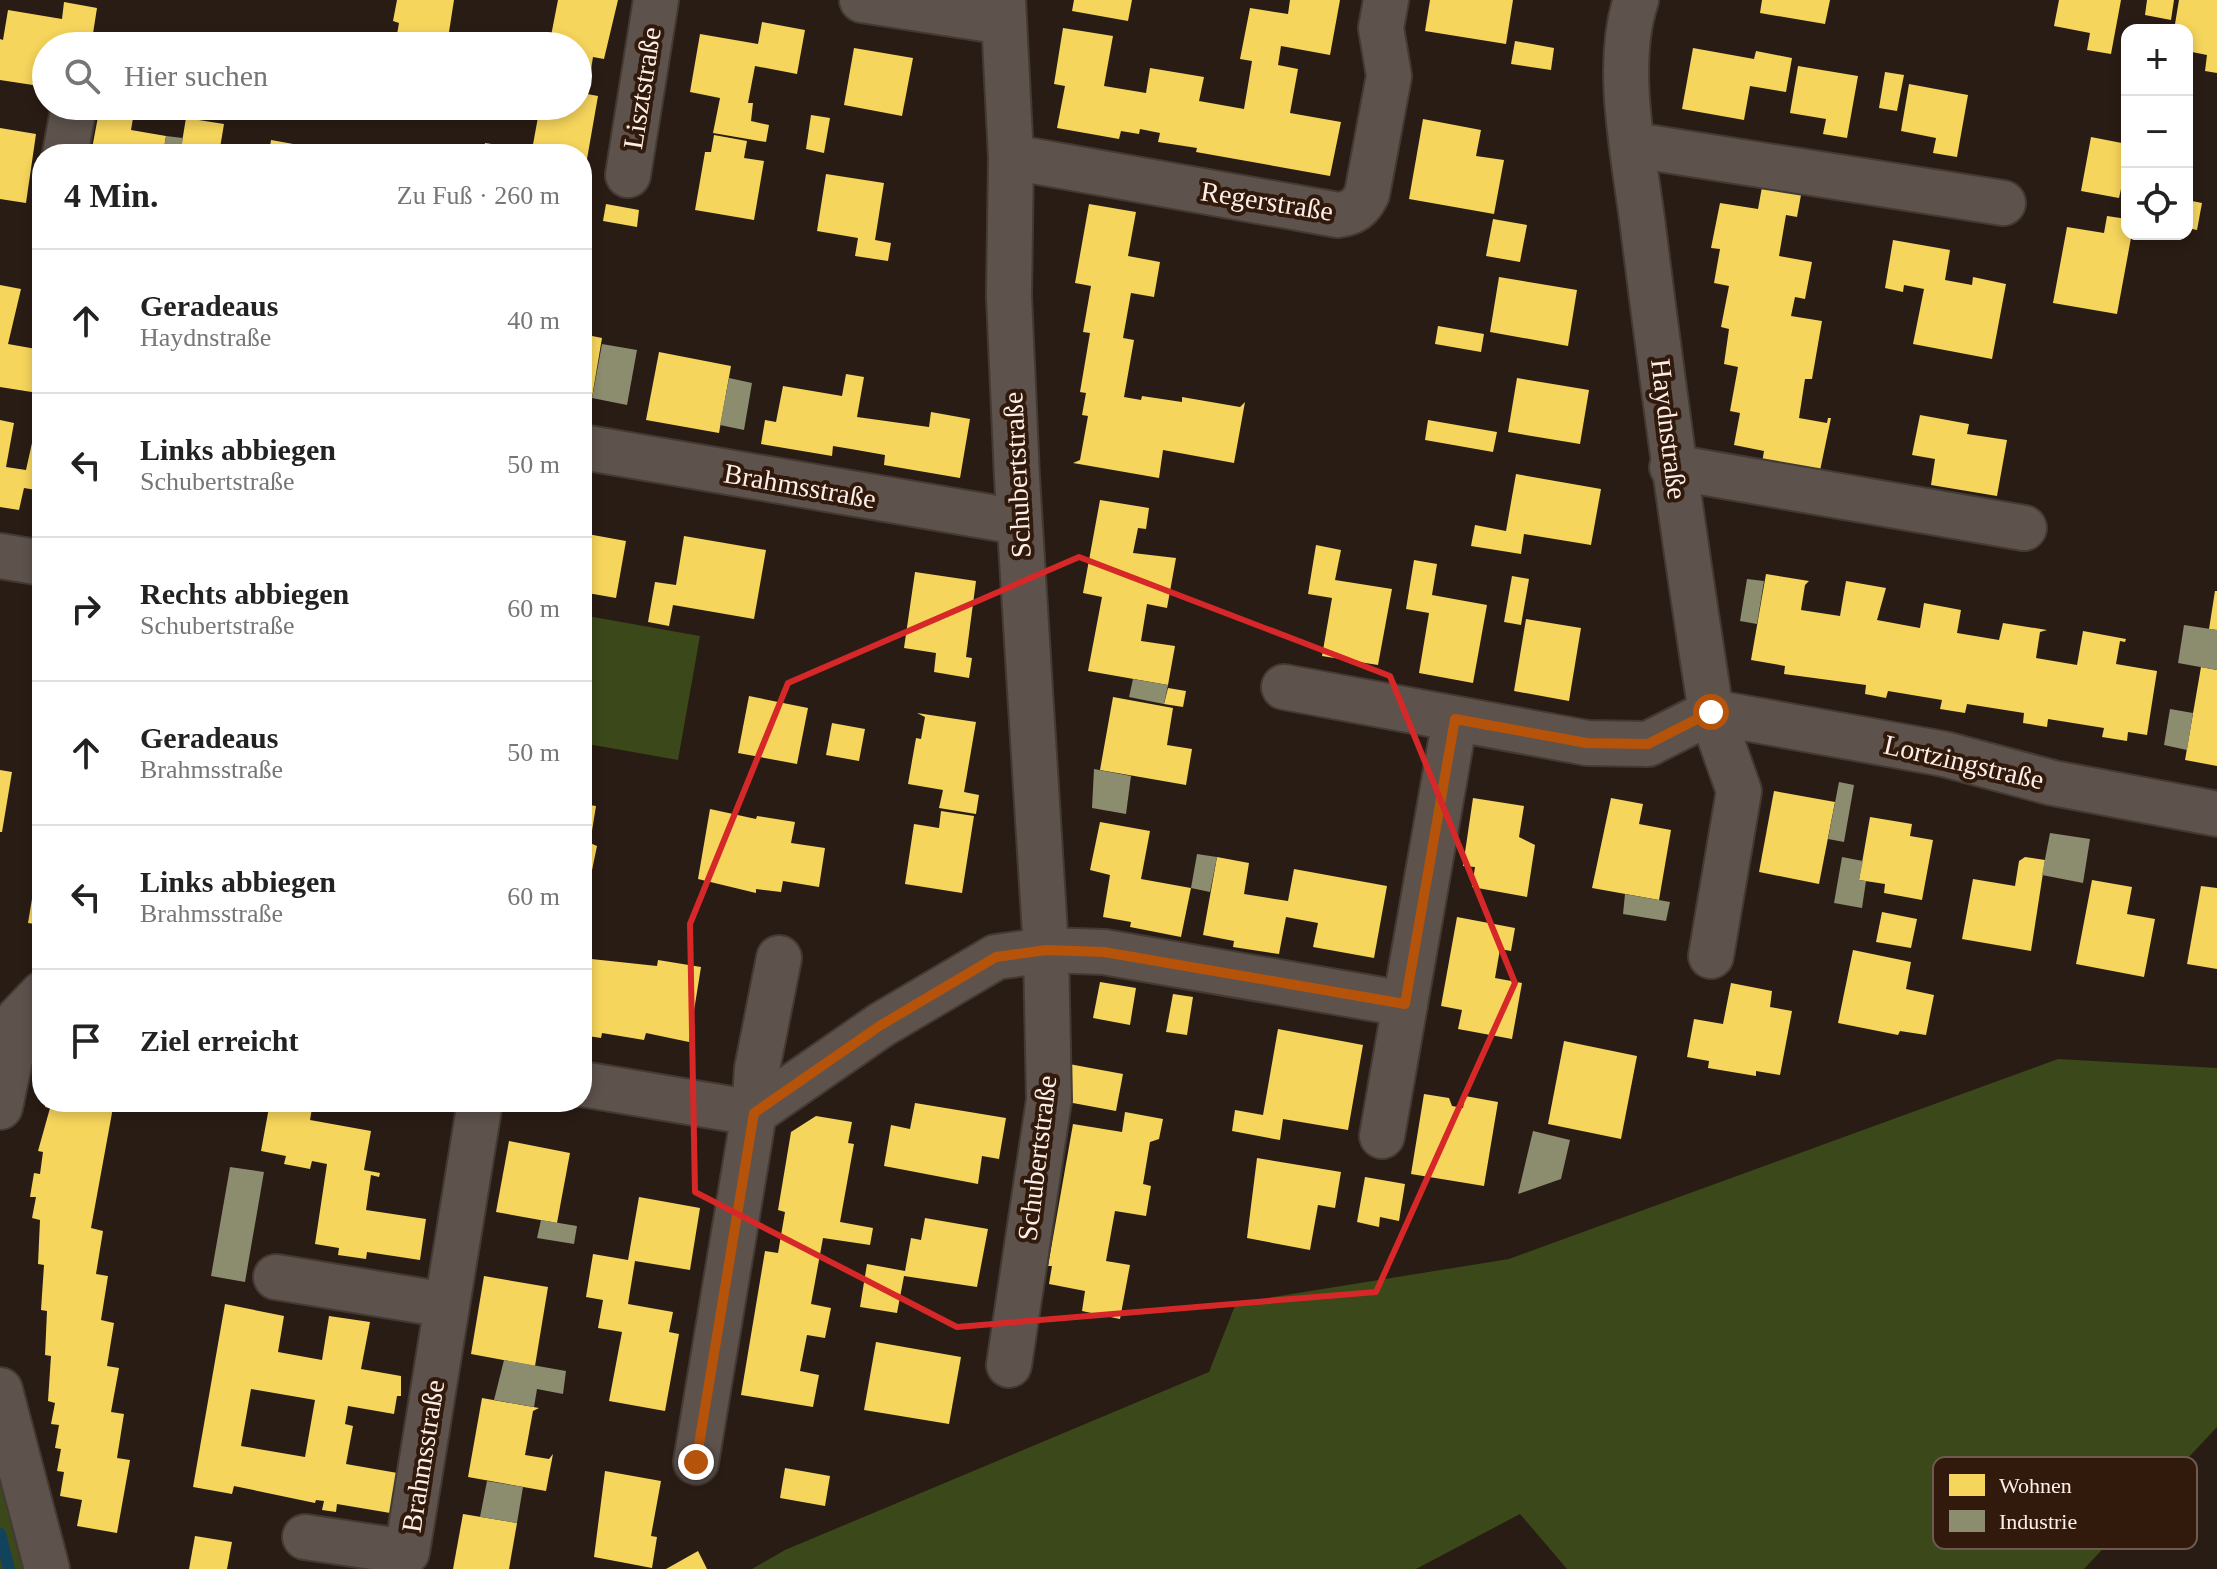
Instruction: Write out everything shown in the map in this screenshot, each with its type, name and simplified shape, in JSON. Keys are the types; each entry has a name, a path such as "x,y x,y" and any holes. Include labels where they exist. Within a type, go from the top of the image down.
{"street":[{"name":"Lisztstraße","path":"628,175 656,0"},
{"path":"862,0 1004,11"},
{"name":"Regerstraße","path":"1011,157 1338,215 1351,213 1361,205 1367,194 1389,76 1381,28 1386,0"},
{"name":"Haydnstraße","path":"1636,0 1630,17 1626,75 1672,467 1711,712 1739,791 1711,956"},
{"name":"Schubertstraße","path":"1004,11 1011,157 1009,296 1019,522 1046,950 1049,1100 1009,1365"},
{"path":"67,144 71,120"},
{"path":"1634,145 2003,203"},
{"name":"Brahmsstraße","path":"592,449 1019,522"},
{"path":"1672,467 2024,528"},
{"path":"0,556 32,561"},
{"path":"1284,687 1587,743 1648,744 1711,712"},
{"name":"Lortzingstraße","path":"1711,712 1944,754 2053,783 2217,814"},
{"path":"1382,1136 1455,719"},
{"path":"592,1086 754,1113 881,1025 996,957 1046,950 1104,952 1405,1004"},
{"path":"696,1462 754,1113 757,1069 779,958"},
{"path":"0,1107 19,1018 32,1004"},
{"name":"Brahmsstraße","path":"305,1537 407,1552 478,1112"},
{"path":"276,1277 446,1305"},
{"path":"0,1390 47,1569"}],"highlighted area":[{"path":"1079,557 1390,676 1515,983 1376,1292 957,1327 695,1192 690,924 788,683"}],"green space":[{"path":"592,617 700,636 678,760 592,745"},
{"path":"2058,1059 2217,1068 2217,1427 2189,1457 1933,1457 1933,1549 2103,1549 2084,1569 1567,1569 1520,1514 1416,1569 752,1569 785,1550 1209,1372 1236,1303 1509,1259"},
{"path":"0,1460 32,1569 0,1569"}],"building: Wohnen":[{"path":"397,0 454,0 449,32 397,32 399,23 393,21"},
{"path":"558,0 618,0 604,59 593,57 592,63 592,32 552,32"},
{"path":"1074,0 1132,0 1128,21 1072,11"},
{"path":"1290,0 1340,0 1330,55 1281,46 1278,65 1298,69 1290,113 1341,122 1330,176 1196,152 1197,148 1158,142 1160,133 1140,129 1139,134 1121,131 1119,139 1057,128 1065,86 1054,84 1063,28 1113,36 1104,86 1146,93 1150,68 1204,77 1199,101 1244,109 1252,61 1240,59 1250,8 1288,14"},
{"path":"1430,0 1513,0 1506,44 1425,31"},
{"path":"1762,0 1830,0 1825,24 1760,13"},
{"path":"2059,0 2121,0 2111,54 2087,50 2090,33 2054,26"},
{"path":"2147,0 2174,0 2171,20 2145,15"},
{"path":"2179,0 2217,0 2217,73 2205,71 2207,55 2193,52 2193,24 2175,24"},
{"path":"64,2 97,8 93,32 32,32 32,85 0,80 0,39 3,40 8,10 62,19"},
{"path":"762,22 805,30 797,74 755,66 748,103 753,103 751,121 769,125 766,142 713,133 720,98 690,92 700,34 758,44"},
{"path":"1515,41 1554,48 1551,70 1511,64"},
{"path":"854,48 913,58 902,116 844,105"},
{"path":"1693,48 1754,59 1756,51 1792,58 1786,92 1750,86 1744,120 1682,109"},
{"path":"1798,66 1858,76 1847,138 1823,134 1826,119 1790,113"},
{"path":"1885,72 1904,75 1897,111 1879,108"},
{"path":"1909,84 1968,95 1957,157 1933,153 1936,138 1901,131"},
{"path":"592,95 598,96 590,144 533,144 537,120 592,120"},
{"path":"811,115 830,118 824,153 806,149"},
{"path":"1423,119 1481,130 1476,156 1504,160 1494,214 1409,199"},
{"path":"97,120 133,120 131,130 166,136 165,144 93,144"},
{"path":"186,120 224,124 221,144 182,144"},
{"path":"0,128 36,134 32,144 26,203 0,199"},
{"path":"714,135 747,141 744,158 764,161 754,220 695,210 705,152 711,152"},
{"path":"2091,137 2121,143 2119,198 2081,191"},
{"path":"271,140 293,144 270,144"},
{"path":"826,174 884,183 875,240 891,243 888,261 855,256 858,238 817,231"},
{"path":"1762,187 1801,195 1797,217 1786,215 1779,256 1812,262 1805,299 1795,297 1791,316 1822,321 1812,379 1805,379 1799,418 1827,423 1831,418 1817,485 1760,475 1764,451 1734,445 1740,413 1730,411 1738,367 1724,364 1729,329 1721,327 1729,286 1714,283 1720,249 1711,248 1720,203 1758,209"},
{"path":"2193,201 2202,203 2197,230 2193,229"},
{"path":"606,204 639,210 637,227 603,221"},
{"path":"1089,204 1136,212 1128,256 1160,262 1154,297 1131,293 1123,338 1134,340 1124,397 1141,400 1142,396 1182,402 1182,397 1240,407 1245,402 1234,463 1163,450 1159,478 1073,463 1080,460 1088,416 1082,415 1086,393 1080,392 1090,333 1083,332 1091,286 1075,283"},
{"path":"2107,216 2121,218 2121,240 2131,240 2117,314 2053,303 2067,227 2104,233"},
{"path":"1493,219 1527,225 1520,262 1486,256"},
{"path":"1893,240 1950,250 1945,280 1972,285 1973,277 2006,284 1992,359 1913,344 1924,289 1904,285 1903,292 1885,288"},
{"path":"1499,277 1577,290 1568,346 1490,332"},
{"path":"0,285 21,289 8,344 32,348 32,392 0,387"},
{"path":"1438,326 1484,334 1481,352 1435,344"},
{"path":"592,336 602,338 592,397"},
{"path":"659,352 731,366 719,433 646,420"},
{"path":"846,374 864,377 857,417 929,427 931,412 970,419 960,478 884,465 885,455 851,449 833,446 832,456 761,444 765,420 776,422 783,386 842,396"},
{"path":"1517,378 1589,390 1580,444 1508,432"},
{"path":"1920,415 1969,424 1967,434 2007,440 1997,496 1931,485 1935,459 1912,455"},
{"path":"0,420 14,423 6,467 26,470 32,443 32,489 24,488 19,510 0,507"},
{"path":"1428,420 1497,432 1493,452 1425,440"},
{"path":"1516,474 1601,489 1591,545 1524,534 1521,554 1471,546 1475,525 1506,531"},
{"path":"1100,500 1149,508 1146,529 1138,528 1133,553 1176,558 1167,608 1147,604 1141,641 1175,646 1168,685 1088,671 1102,597 1083,593"},
{"path":"592,535 626,541 616,598 592,594"},
{"path":"684,536 766,550 754,619 673,605 669,626 648,622 655,582 676,585"},
{"path":"1316,545 1341,550 1335,580 1392,589 1378,665 1322,656 1332,598 1308,594"},
{"path":"1414,560 1437,564 1432,595 1487,605 1473,683 1419,673 1429,613 1406,609"},
{"path":"915,572 976,581 966,657 972,658 969,678 934,672 936,653 904,648"},
{"path":"1766,574 1809,581 1805,585 1801,610 1840,616 1846,581 1886,588 1877,620 1920,628 1924,603 1961,610 1957,633 1999,640 2003,623 2047,630 2040,632 2036,658 2077,665 2083,631 2126,639 2125,642 2120,641 2116,664 2157,671 2147,735 2128,732 2127,741 2102,737 2104,728 2048,719 2047,727 2023,723 2024,713 1967,704 1965,713 1940,709 1942,700 1888,691 1886,698 1865,694 1866,685 1784,674 1785,666 1751,660"},
{"path":"1512,576 1529,579 1521,625 1504,622"},
{"path":"2217,591 2217,630 2209,629"},
{"path":"1526,619 1581,628 1569,701 1514,691"},
{"path":"2201,667 2217,670 2217,766 2185,760"},
{"path":"1168,688 1186,691 1183,707 1164,704"},
{"path":"749,696 808,708 797,764 738,753"},
{"path":"1113,697 1173,708 1167,745 1192,749 1186,785 1100,770"},
{"path":"917,713 976,722 964,792 979,795 976,814 939,808 943,790 908,784 916,738 921,739 925,717"},
{"path":"832,723 865,729 859,761 826,755"},
{"path":"0,770 12,772 2,832 0,832"},
{"path":"1774,791 1835,802 1819,884 1759,872"},
{"path":"1473,798 1524,806 1519,837 1535,845 1527,897 1472,887 1475,867 1463,866"},
{"path":"1611,798 1643,804 1639,824 1671,830 1659,900 1592,888"},
{"path":"592,805 596,806 592,831"},
{"path":"710,809 756,819 757,816 795,822 791,843 825,848 819,887 783,881 781,892 756,889 756,893 698,879"},
{"path":"941,811 974,816 962,893 905,884 914,824 939,828"},
{"path":"1870,817 1912,824 1910,836 1933,840 1922,900 1884,893 1885,884 1859,880"},
{"path":"1100,822 1150,831 1141,879 1191,888 1181,937 1130,927 1131,922 1103,917 1110,875 1090,870"},
{"path":"592,844 597,846 592,870"},
{"path":"1217,857 1249,863 1244,894 1288,901 1294,869 1387,886 1374,958 1313,947 1318,923 1286,917 1279,954 1233,947 1234,941 1203,935"},
{"path":"2025,857 2045,860 2031,951 1962,939 1973,879 2015,886 2019,861"},
{"path":"2092,880 2132,887 2127,914 2155,919 2144,977 2076,964"},
{"path":"2201,886 2217,888 2217,969 2187,964"},
{"path":"32,899 32,924 28,923"},
{"path":"1882,912 1917,919 1911,948 1876,942"},
{"path":"1457,917 1515,928 1511,951 1500,949 1495,978 1522,983 1512,1039 1458,1029 1462,1010 1441,1006"},
{"path":"1853,950 1911,962 1906,989 1934,995 1926,1035 1900,1031 1898,1035 1838,1023"},
{"path":"592,959 657,966 658,960 701,967 689,1042 646,1033 644,1040 602,1033 601,1038 592,1037"},
{"path":"1100,982 1136,988 1130,1025 1093,1018"},
{"path":"1731,983 1772,991 1770,1007 1792,1011 1780,1075 1756,1071 1756,1076 1708,1068 1709,1061 1687,1057 1694,1019 1723,1024"},
{"path":"1173,994 1193,997 1187,1035 1166,1032"},
{"path":"1278,1029 1363,1045 1348,1130 1283,1119 1280,1140 1232,1131 1235,1110 1263,1115"},
{"path":"1564,1041 1637,1056 1621,1139 1548,1124"},
{"path":"1069,1064 1123,1074 1116,1111 1062,1101"},
{"path":"1424,1094 1449,1098 1452,1106 1463,1108 1465,1096 1498,1102 1484,1186 1411,1174"},
{"path":"915,1103 1006,1118 999,1159 982,1156 978,1184 884,1166 891,1125 910,1129"},
{"path":"49,1112 112,1112 91,1228 103,1231 96,1274 108,1276 101,1320 114,1323 107,1366 119,1368 111,1412 124,1414 117,1458 130,1460 117,1533 77,1526 82,1500 60,1496 64,1472 57,1471 61,1449 55,1448 59,1425 51,1424 55,1403 48,1401 51,1356 45,1355 47,1311 41,1310 44,1265 38,1264 40,1220 32,1218 36,1197 30,1197 34,1173 40,1174 43,1152 38,1151"},
{"path":"268,1112 311,1112 310,1120 371,1131 364,1170 380,1173 379,1177 371,1175 366,1210 426,1219 420,1260 367,1252 366,1259 338,1255 339,1248 315,1244 327,1164 312,1161 310,1169 284,1164 286,1156 261,1151"},
{"path":"1125,1112 1163,1119 1159,1139 1150,1142 1143,1184 1151,1186 1146,1216 1115,1211 1106,1261 1130,1265 1120,1319 1082,1311 1085,1291 1049,1284 1052,1266 1048,1266 1073,1124 1122,1132"},
{"path":"816,1116 852,1122 848,1143 854,1144 840,1222 873,1228 870,1245 823,1238 811,1304 831,1308 825,1338 807,1335 800,1371 819,1375 813,1407 741,1395 765,1251 778,1253 785,1212 778,1210 791,1132"},
{"path":"509,1141 570,1153 557,1223 496,1212"},
{"path":"1257,1158 1341,1172 1335,1208 1318,1205 1310,1250 1247,1238"},
{"path":"1365,1177 1405,1184 1399,1221 1380,1217 1379,1227 1357,1222"},
{"path":"639,1197 700,1208 690,1270 635,1261 628,1304 673,1312 669,1332 679,1334 665,1411 609,1401 622,1332 598,1328 603,1300 586,1297 593,1254 628,1260"},
{"path":"925,1218 988,1229 977,1287 904,1276 897,1313 860,1307 867,1264 905,1271 911,1238 921,1240"},
{"path":"484,1276 548,1287 535,1366 471,1354"},
{"path":"225,1304 284,1316 278,1352 322,1360 329,1316 370,1322 361,1369 401,1376 401,1396 397,1396 394,1414 348,1406 345,1424 353,1426 346,1464 409,1475 402,1515 337,1504 336,1512 322,1510 324,1501 316,1500 315,1503 234,1486 232,1494 193,1487","holes":["251,1389 315,1400 305,1457 241,1446"]},
{"path":"876,1342 961,1357 949,1424 864,1410"},
{"path":"482,1398 539,1408 533,1411 525,1455 549,1459 553,1454 546,1491 468,1477"},
{"path":"785,1468 830,1476 825,1506 780,1498"},
{"path":"605,1471 661,1481 651,1536 657,1537 652,1568 594,1557"},
{"path":"463,1514 517,1523 509,1569 453,1569"},
{"path":"195,1536 232,1542 227,1569 189,1569"},
{"path":"698,1551 707,1569 666,1569"}],"building: Industrie":[{"path":"166,136 183,138 182,144 165,144"},
{"path":"602,344 637,350 627,405 592,398"},
{"path":"729,378 752,383 744,430 720,425"},
{"path":"1747,579 1764,581 1757,624 1740,621"},
{"path":"2184,625 2217,630 2217,670 2178,663"},
{"path":"1133,679 1168,685 1164,704 1129,697"},
{"path":"2170,709 2193,713 2187,750 2164,745"},
{"path":"1094,769 1131,776 1126,814 1092,808"},
{"path":"1839,782 1854,785 1844,842 1828,839"},
{"path":"2050,833 2090,839 2083,883 2042,875"},
{"path":"1197,854 1217,857 1210,892 1191,888"},
{"path":"1842,857 1863,861 1859,880 1866,881 1862,908 1834,903"},
{"path":"1625,894 1670,902 1666,921 1623,914"},
{"path":"1533,1131 1570,1140 1561,1179 1518,1194"},
{"path":"230,1167 264,1172 245,1282 211,1276"},
{"path":"541,1220 577,1226 574,1244 537,1238"},
{"path":"504,1360 566,1371 563,1394 537,1389 534,1407 494,1400"},
{"path":"487,1481 523,1487 517,1523 480,1517"}],"waterway":[{"path":"0,1534 9,1569"}],"route":[{"path":"696,1462 754,1113 881,1025 996,957 1046,950 1104,952 1405,1004 1455,719 1587,743 1648,744 1711,712"}]}
